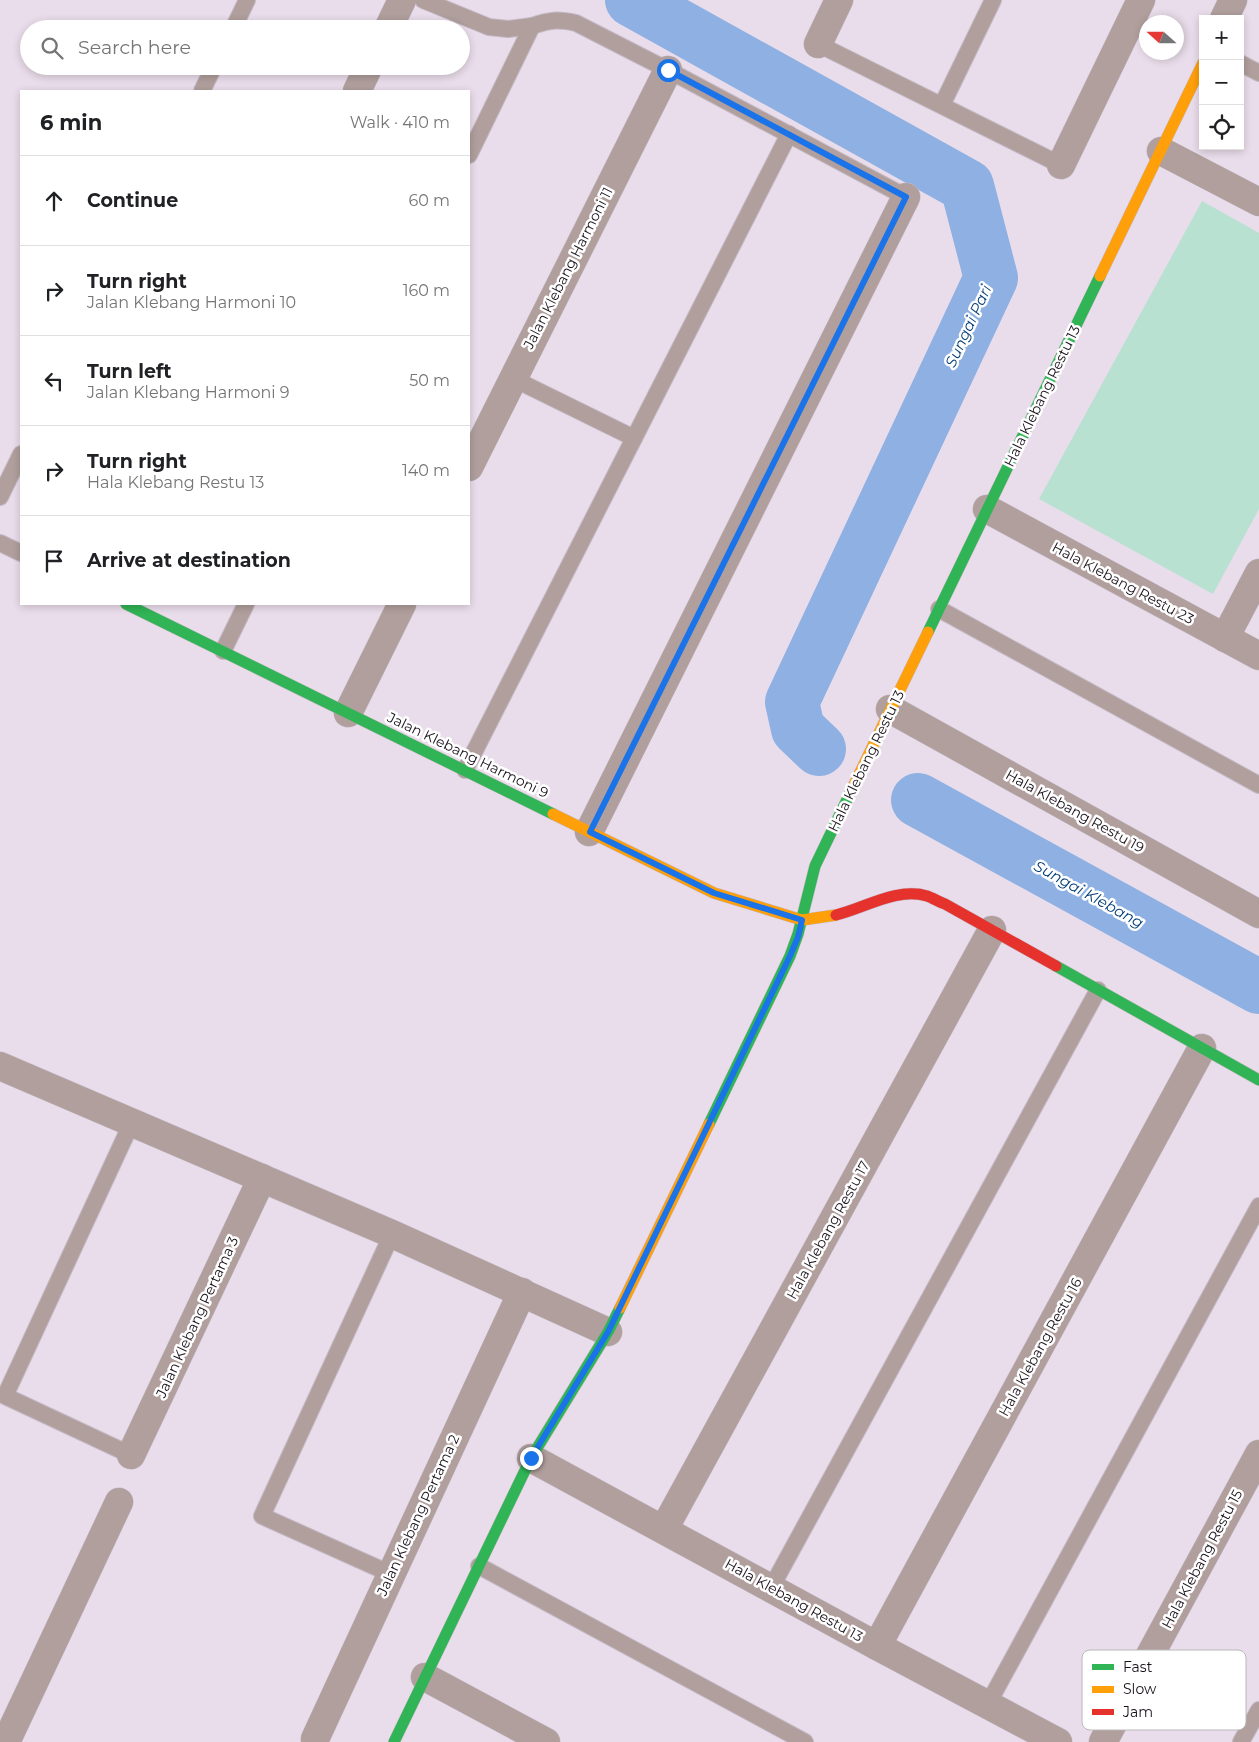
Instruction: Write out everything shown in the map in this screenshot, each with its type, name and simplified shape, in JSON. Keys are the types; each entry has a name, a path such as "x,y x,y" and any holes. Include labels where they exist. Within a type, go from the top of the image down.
{"street":[{"path":"392,20 402,0"},
{"path":"818,44 839,0"},
{"path":"1061,165 1141,0"},
{"path":"1226,15 1233,0"},
{"name":"Jalan Klebang Harmoni 11","path":"470,465 668,70"},
{"name":"Hala Klebang Restu 13","path":"394,1742 531,1458 608,1332 790,956 798,937 807,890 815,866 1199,71"},
{"path":"357,90 364,75"},
{"path":"1161,151 1259,202"},
{"path":"590,832 906,197"},
{"name":"Hala Klebang Restu 23","path":"987,509 1259,656"},
{"path":"1225,638 1259,573"},
{"name":"Jalan Klebang Harmoni 9","path":"128,605 714,893 802,920"},
{"path":"348,713 402,605"},
{"name":"Hala Klebang Restu 19","path":"890,709 1259,914"},
{"path":"802,920 838,915 892,897 908,894 926,896 946,904 1259,1080"},
{"name":"Hala Klebang Restu 17","path":"664,1529 992,930"},
{"name":"Hala Klebang Restu 16","path":"877,1646 1202,1048"},
{"path":"0,1066 392,1234 608,1332"},
{"name":"Jalan Klebang Pertama 3","path":"131,1456 262,1178"},
{"name":"Jalan Klebang Pertama 2","path":"315,1738 522,1292"},
{"name":"Hala Klebang Restu 15","path":"1153,1650 1259,1454"},
{"name":"Hala Klebang Restu 13","path":"531,1458 1058,1742"},
{"path":"6,1742 120,1502"},
{"path":"425,1677 546,1742"},
{"name":"Hala Klebang Restu 15","path":"1103,1742 1110,1730"}],"lane":[{"path":"237,20 247,0"},
{"path":"423,0 489,27 508,29 532,26 549,20 564,20 576,23 906,197"},
{"path":"942,105 993,0"},
{"path":"470,153 532,26"},
{"path":"818,44 1061,165"},
{"path":"1244,65 1259,73"},
{"path":"202,90 210,75"},
{"path":"465,770 789,134"},
{"path":"512,378 634,438"},
{"path":"0,497 20,456"},
{"path":"0,543 20,553"},
{"path":"223,651 246,605"},
{"path":"939,609 1259,785"},
{"path":"771,1588 1098,990"},
{"path":"131,1456 5,1396 132,1122"},
{"path":"988,1704 1259,1206"},
{"path":"391,1574 262,1516 392,1234"},
{"path":"479,1566 805,1742"},
{"path":"1242,1742 1259,1710"}],"green space":[{"path":"1202,201 1259,233 1259,509 1213,594 1039,499"}],"waterway":[{"name":"Sungai Pari","path":"632,0 967,186 991,278 792,702 798,729 819,749"},
{"name":"Sungai Klebang","path":"918,800 1259,987"}],"traffic: fast":[{"path":"928,632 1100,276"},
{"path":"128,605 553,814"},
{"path":"709,1124 790,956 798,934 815,866 854,785"},
{"path":"1056,966 1259,1080"},
{"path":"394,1742 531,1458 608,1332 620,1308"}],"traffic: slow":[{"path":"1100,276 1199,71"},
{"path":"854,785 928,632"},
{"path":"553,814 714,893 802,920 836,915"},
{"path":"620,1308 709,1124"}],"traffic: jam":[{"path":"836,915 893,896 904,894 927,896 945,904 1056,966"}],"route":[{"path":"531,1458 608,1332 790,956 798,937 802,920 714,893 590,832 906,197 668,70"}]}
